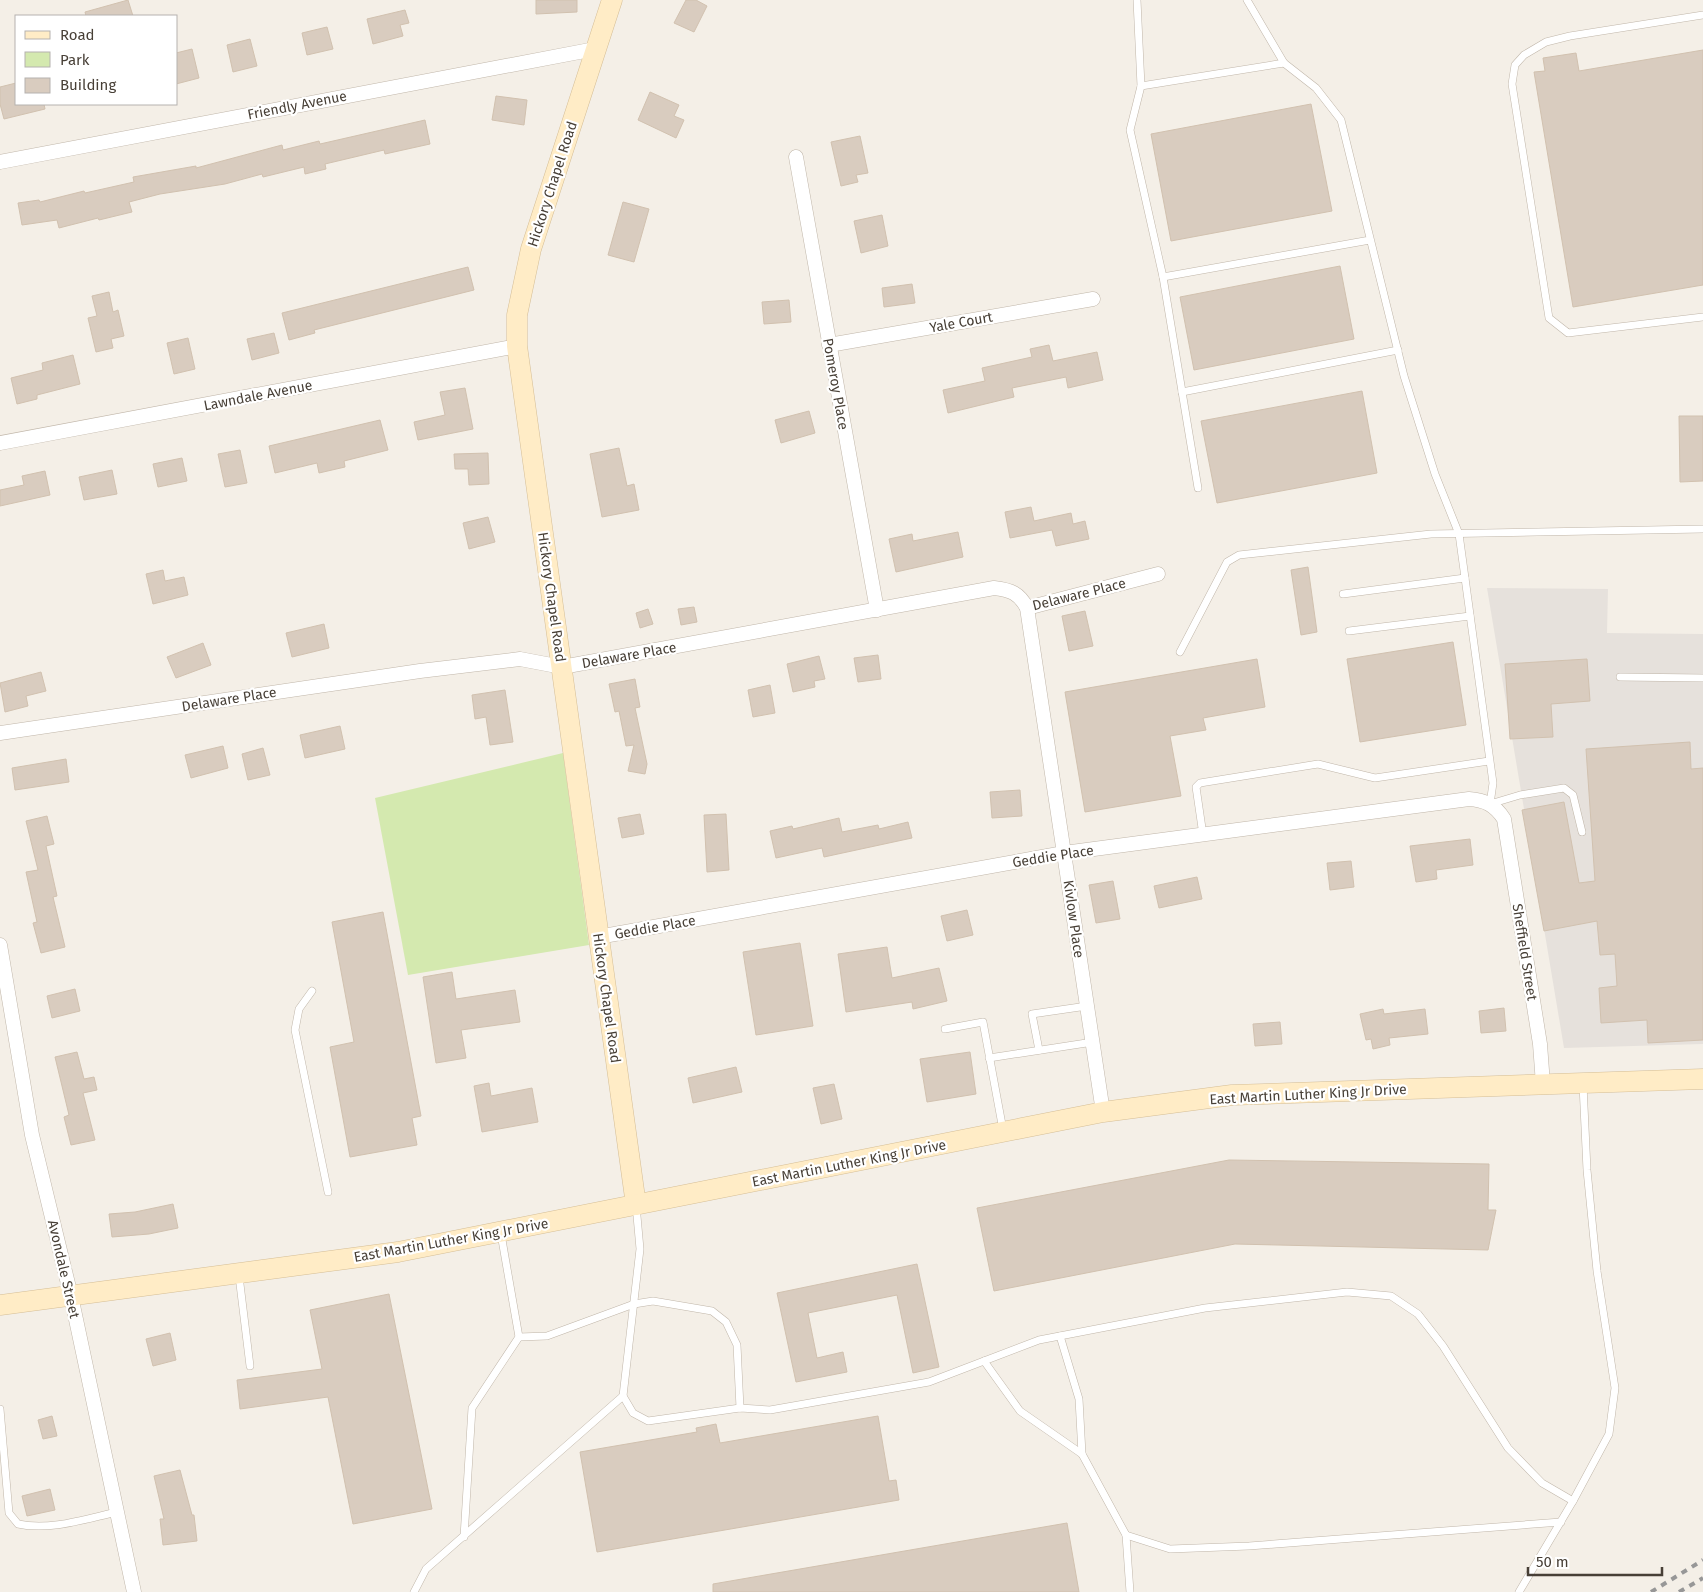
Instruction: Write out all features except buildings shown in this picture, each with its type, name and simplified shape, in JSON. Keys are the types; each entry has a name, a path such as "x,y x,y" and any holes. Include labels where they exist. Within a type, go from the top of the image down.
{"main road":[{"name":"Hickory Chapel Road","path":"612,0 531,249 517,315 517,346 636,1205"},
{"name":"East Martin Luther King Jr Drive","path":"0,1306 398,1252 1103,1112 1232,1095 1703,1079"}],"street":[{"name":"Friendly Avenue","path":"0,162 595,49"},
{"name":"Pomeroy Place","path":"796,157 877,610"},
{"name":"Yale Court","path":"829,345 1093,299"},
{"name":"Lawndale Avenue","path":"0,443 517,346"},
{"name":"Delaware Place","path":"0,733 430,670 520,659 562,667 994,588 1011,590 1021,598 1027,608 1158,574"},
{"name":"Kivlow Place","path":"1027,608 1103,1112"},
{"name":"Geddie Place","path":"598,937 1064,853 1469,799 1490,804"},
{"name":"Sheffield Street","path":"1490,804 1498,810 1504,819 1540,1044 1543,1084"},
{"name":"Avondale Street","path":"0,945 32,1135 71,1296 134,1592"}],"lane":[{"path":"1137,0 1141,86 1130,130 1163,277 1198,488"},
{"path":"1247,0 1284,63 1316,88 1341,120 1398,350 1435,474 1459,534 1490,762 1492,783 1490,804 1520,795 1564,788 1573,795 1582,832"},
{"path":"1703,15 1570,36 1546,42 1524,55 1515,65 1512,84 1549,318 1568,333 1703,317"},
{"path":"1141,86 1284,63"},
{"path":"1163,277 1370,240"},
{"path":"1182,392 1398,350"},
{"path":"1180,652 1227,562 1239,555 1431,534 1703,528"},
{"path":"1343,594 1465,578"},
{"path":"1349,631 1470,616"},
{"path":"1620,677 1703,678"},
{"path":"1203,835 1196,787 1200,783 1318,764 1376,778 1490,762"},
{"path":"312,990 299,1009 295,1030 328,1192"},
{"path":"1039,1050 1032,1014 1087,1006"},
{"path":"945,1029 983,1022 1003,1132"},
{"path":"989,1058 1093,1042"},
{"path":"1520,1592 1573,1501 1609,1434 1615,1388 1597,1271 1587,1170 1583,1082"},
{"path":"636,1205 640,1249 623,1396 633,1413 648,1422 740,1408 770,1410 928,1382 1039,1340 1214,1307 1347,1292 1391,1296 1418,1314 1444,1346 1508,1448 1542,1483 1573,1501"},
{"path":"464,1537 472,1408 519,1337 501,1232"},
{"path":"238,1273 250,1366"},
{"path":"519,1337 547,1336 634,1304 653,1301 712,1311 726,1322 737,1345 740,1408"},
{"path":"1060,1336 1079,1399 1082,1454 1126,1536 1130,1592"},
{"path":"984,1361 1020,1411 1082,1454"},
{"path":"414,1592 426,1569 623,1396"},
{"path":"0,1409 9,1513 18,1524 31,1527 51,1526 116,1512"},
{"path":"1126,1536 1170,1550 1249,1546 1561,1522"}],"shaded area":[{"path":"1487,588 1608,589 1607,633 1703,634 1703,1044 1564,1048"}],"green space":[{"path":"563,753 589,945 408,975 375,798"}],"railway":[{"path":"1651,1592 1703,1560"},
{"path":"1679,1592 1703,1578"}]}
